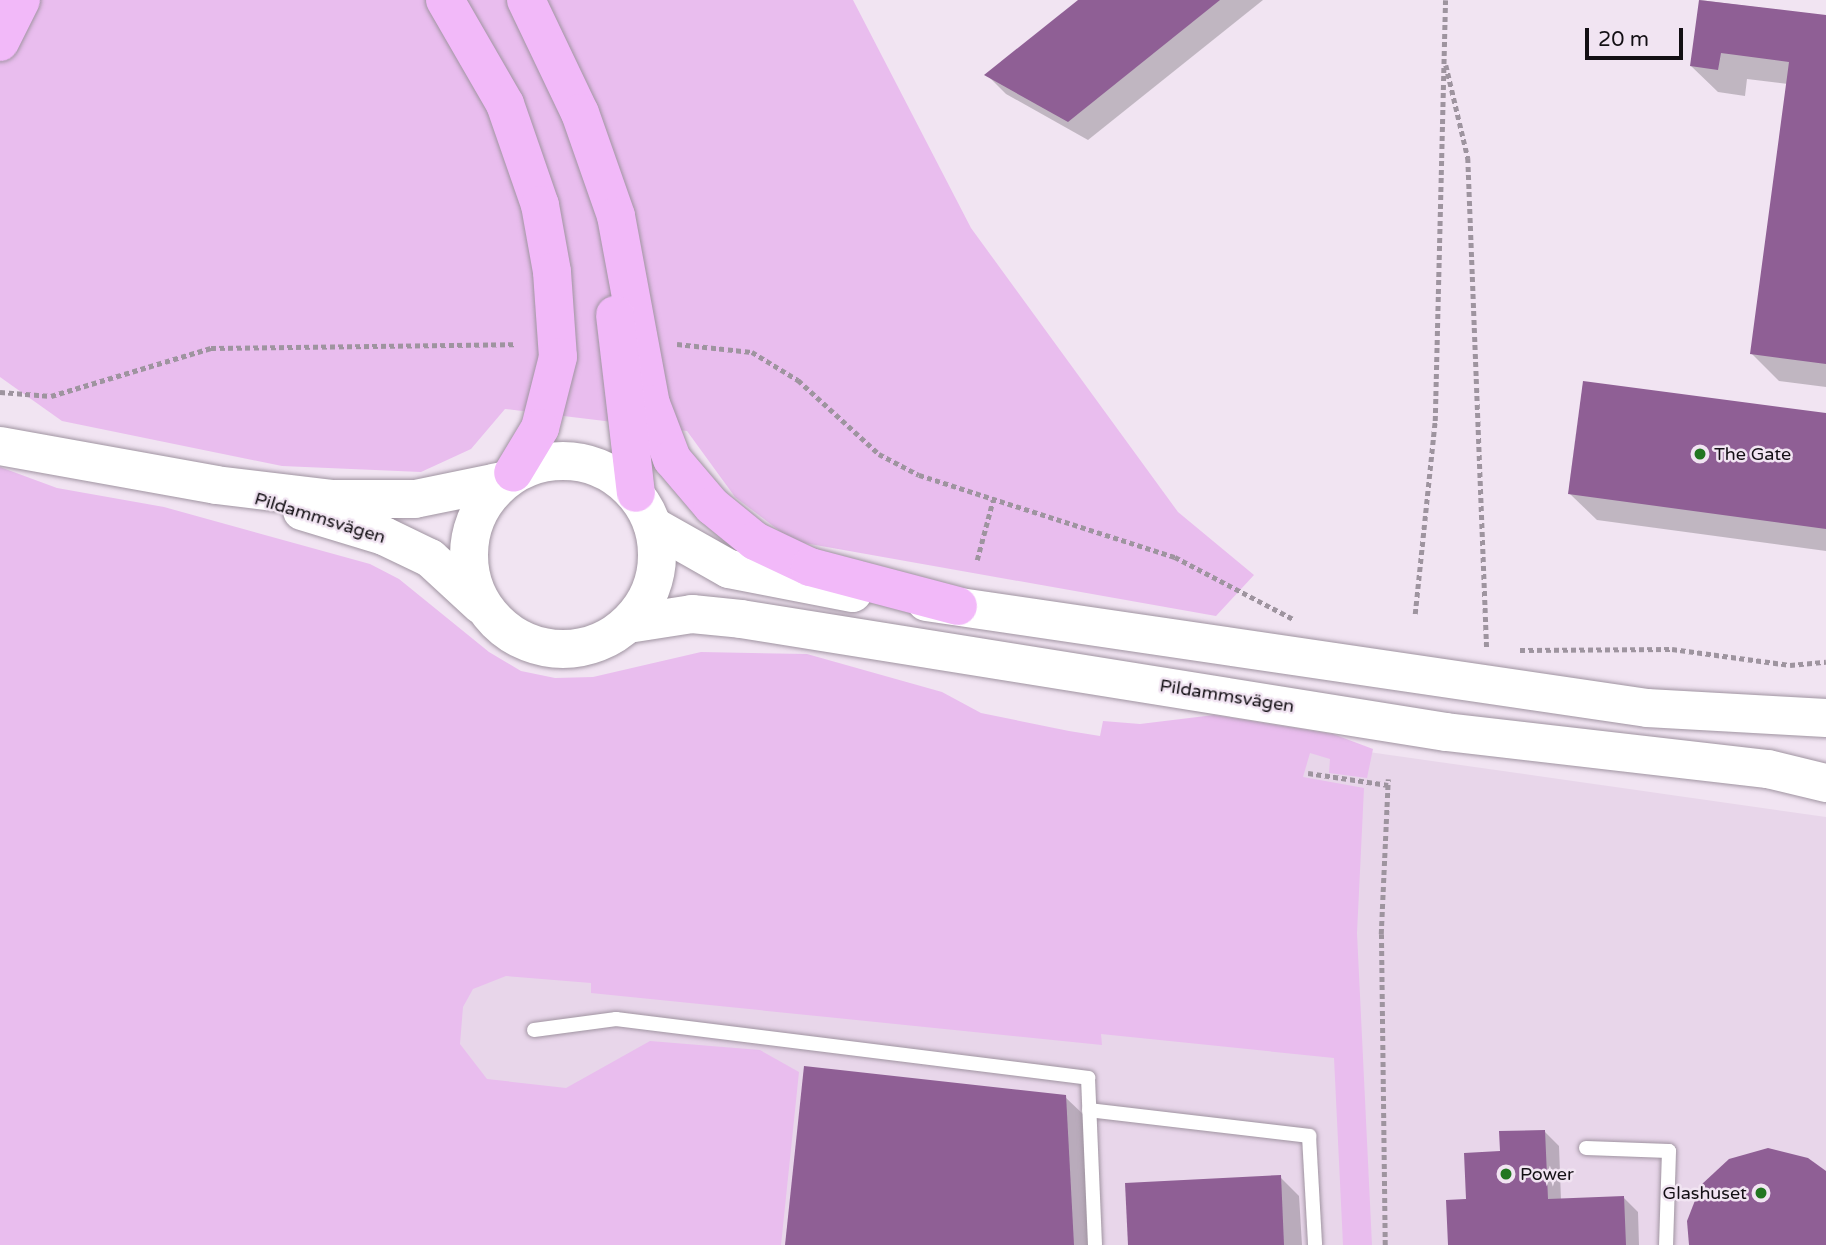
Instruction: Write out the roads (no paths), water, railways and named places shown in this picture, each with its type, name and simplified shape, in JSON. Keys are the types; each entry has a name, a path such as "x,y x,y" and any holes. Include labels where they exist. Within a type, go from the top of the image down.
{"highway":[{"path":"0,42 21,0"},
{"path":"445,0 505,104 540,205 552,272 558,356 540,428 508,477"},
{"path":"526,0 580,113 616,216 651,404 672,459 712,506 755,541 810,567 958,606"},
{"path":"580,113 603,219 636,493"}],"main road":[{"name":"Pildammsvägen","path":"0,446 216,485 331,499 415,499 508,477 545,461 578,461 610,472 636,493 653,526 655,579 628,624"},
{"name":"Pildammsvägen","path":"485,610 471,578 469,542 480,508 508,477"},
{"name":"Pildammsvägen","path":"216,485 384,536 430,558 508,633 559,649 601,642 628,624 692,614 741,619 1446,732 1768,769 1826,783"},
{"path":"653,526 729,569 958,606 1647,708 1826,718"}],"lane":[{"path":"534,1030 616,1019 1088,1078 1095,1245"},
{"path":"1089,1110 1309,1136 1315,1245"},
{"path":"1586,1148 1669,1151 1666,1245"}],"place":[{"name":"The Gate","path":"1700,454"},
{"name":"Power","path":"1506,1174"},
{"name":"Glashuset","path":"1761,1193"}]}
